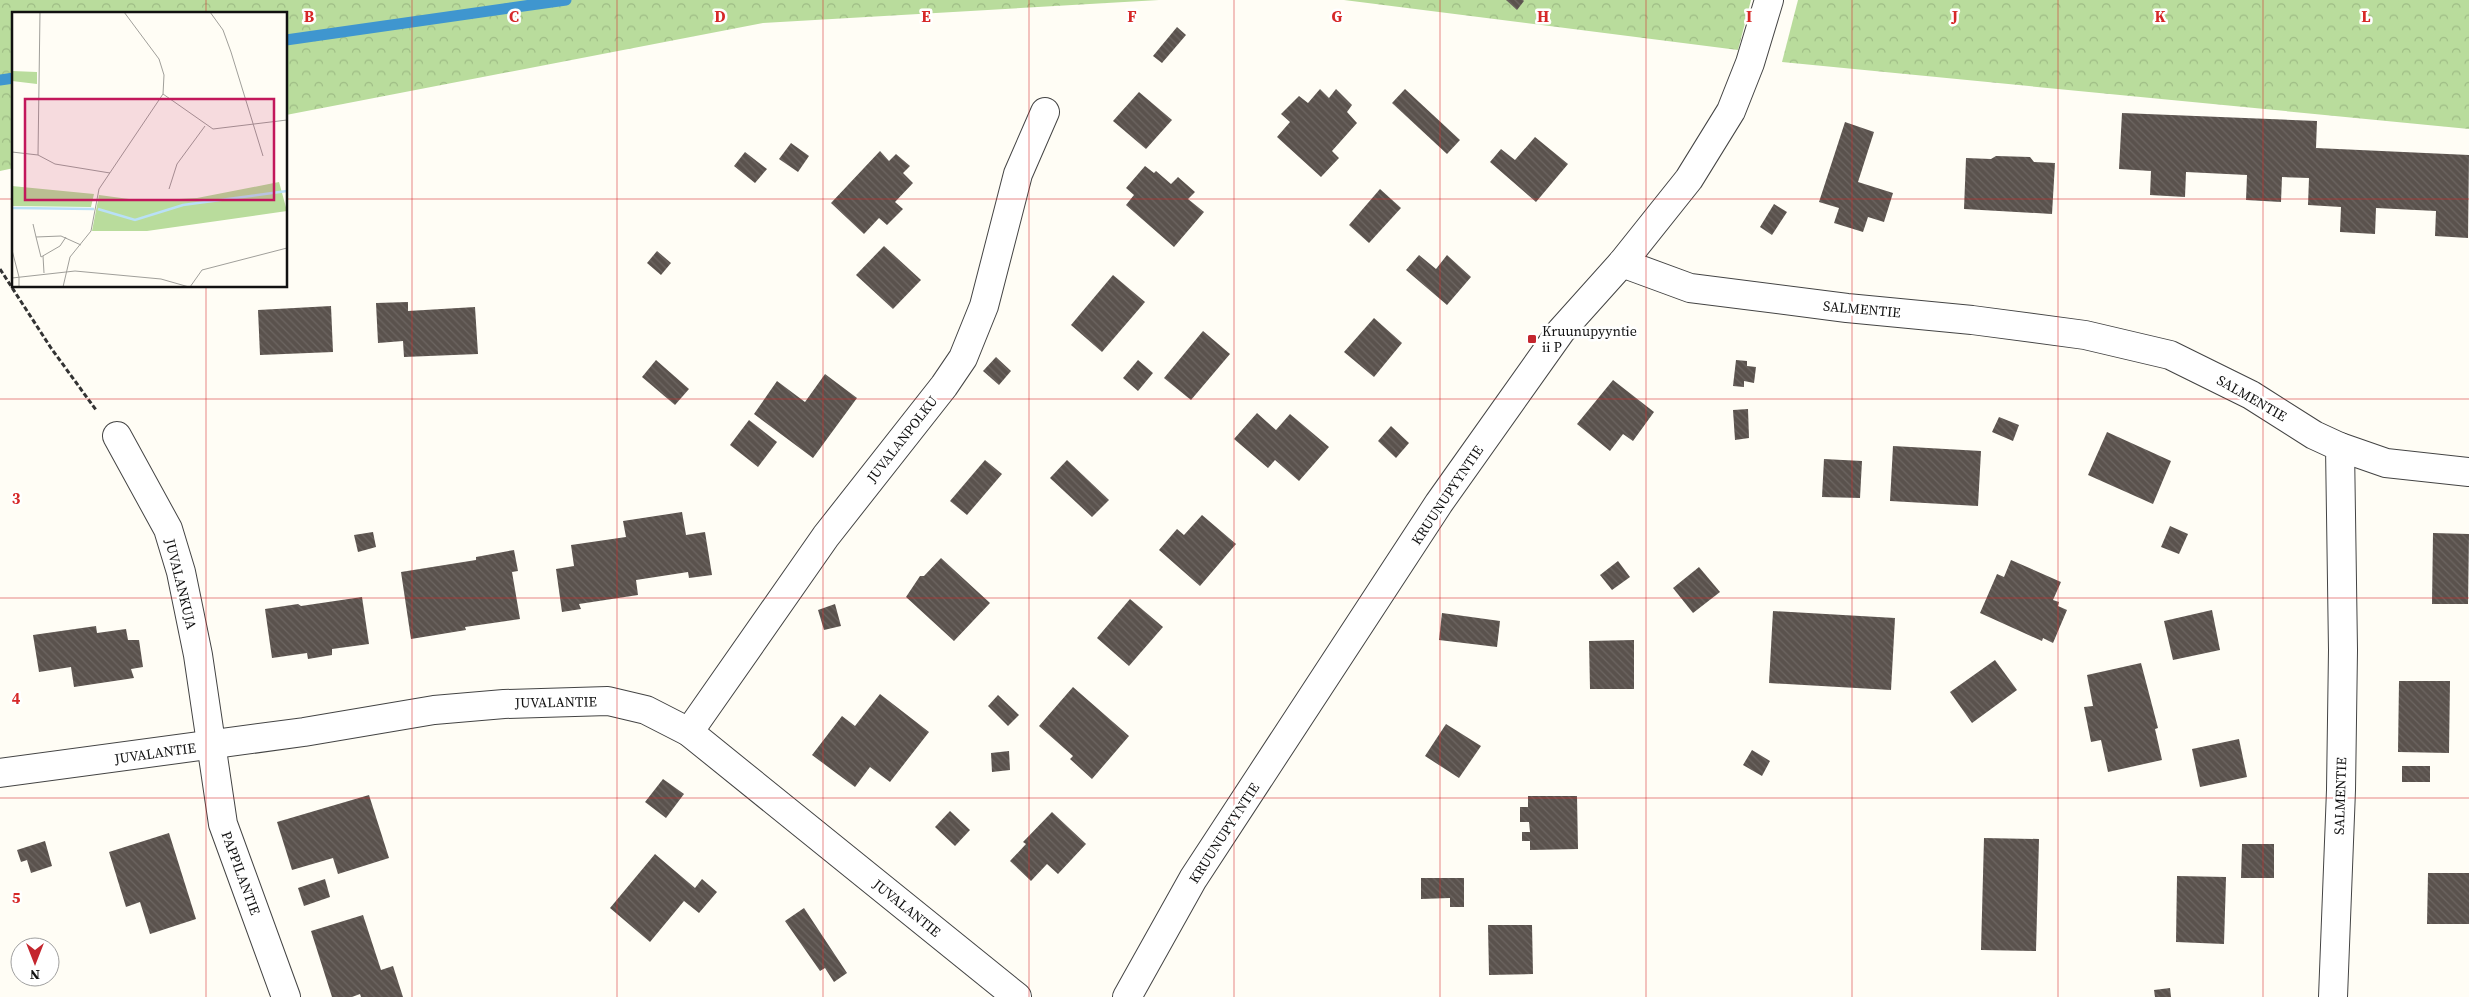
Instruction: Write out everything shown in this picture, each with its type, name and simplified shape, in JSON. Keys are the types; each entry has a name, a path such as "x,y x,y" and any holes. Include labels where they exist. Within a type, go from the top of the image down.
{"street":[{"name":"KRUUNUPYYNTIE","path":"1127,997 1193,879 1439,503 1561,331 1622,263 1689,178 1731,111 1750,64 1769,0"},
{"name":"JUVALANPOLKU","path":"689,732 826,536 944,386 962,358 984,306 1018,174 1045,112"},
{"name":"SALMENTIE","path":"1622,263 1690,288 1838,307 1972,320 2085,335 2170,355 2251,395 2314,435 2340,448 2342,720 2332,997"},
{"name":"JUVALANKUJA","path":"117,436 168,529 178,563 198,655 210,745"},
{"path":"2340,448 2386,463 2469,472"},
{"name":"JUVALANTIE","path":"0,773 304,732 434,710 564,701 608,701 646,710 689,732 1017,997"},
{"name":"PAPPILANTIE","path":"210,745 223,824 286,997"}],"path":[{"path":"0,269 12,287"},
{"path":"13,288 83,394 117,436"}],"green space":[{"path":"0,0 1159,0 763,23 288,115 288,12 12,12 12,168 0,171"},
{"path":"1344,0 1751,0 1738,50"},
{"path":"1798,0 2469,0 2469,129 1782,62"}],"building":[{"path":"1506,0 1523,0 1524,1 1517,10"},
{"path":"1177,27 1186,35 1162,63 1153,56"},
{"path":"1320,89 1329,98 1336,89 1352,105 1347,112 1357,123 1332,151 1339,158 1321,177 1277,137 1290,122 1281,114 1299,96 1308,103"},
{"path":"1405,89 1460,140 1447,154 1392,103"},
{"path":"1139,92 1172,120 1146,149 1113,121"},
{"path":"2122,113 2317,121 2316,148 2469,155 2468,238 2435,236 2436,211 2376,208 2375,234 2340,232 2341,207 2308,205 2309,178 2282,177 2281,202 2246,200 2247,175 2186,172 2185,197 2150,195 2151,171 2119,169"},
{"path":"1845,122 1874,132 1858,182 1893,193 1884,222 1868,217 1863,232 1834,223 1839,208 1819,202"},
{"path":"1535,137 1568,164 1536,202 1490,162 1501,149 1515,160"},
{"path":"791,143 809,156 798,172 779,159"},
{"path":"880,151 889,161 896,154 910,166 903,173 913,183 895,202 903,209 887,225 879,218 864,234 831,203"},
{"path":"745,152 767,169 755,183 734,166"},
{"path":"1996,156 2030,157 2034,162 2055,163 2052,214 1964,209 1966,158 1991,159"},
{"path":"1145,166 1154,173 1156,171 1171,184 1178,177 1195,192 1188,199 1204,212 1174,247 1126,205 1134,195 1126,188"},
{"path":"1380,189 1401,208 1369,243 1349,225"},
{"path":"1774,204 1787,212 1772,235 1760,227"},
{"path":"884,246 921,280 893,309 856,275"},
{"path":"657,251 671,263 661,275 647,263"},
{"path":"1419,255 1436,269 1447,255 1471,277 1447,305 1406,270"},
{"path":"1113,275 1145,302 1102,352 1071,325"},
{"path":"408,302 408,311 475,307 478,354 404,357 403,341 378,343 376,303"},
{"path":"331,306 333,352 260,355 258,310"},
{"path":"1374,318 1402,343 1374,377 1344,352"},
{"path":"1203,331 1230,354 1191,400 1164,378"},
{"path":"996,357 1011,371 999,385 983,371"},
{"path":"656,360 689,389 675,405 642,377"},
{"path":"1138,360 1153,373 1138,391 1123,378"},
{"path":"1736,360 1747,361 1747,366 1756,367 1754,383 1744,381 1744,387 1733,386"},
{"path":"825,374 857,398 813,458 754,414 777,381 805,402"},
{"path":"1613,380 1654,412 1633,441 1623,434 1610,451 1577,424"},
{"path":"1748,409 1749,438 1735,440 1733,410"},
{"path":"1257,413 1276,430 1290,414 1329,447 1299,481 1275,460 1268,468 1234,439"},
{"path":"1999,417 2019,425 2013,441 1992,432"},
{"path":"749,420 777,442 758,467 730,445"},
{"path":"1391,426 1409,443 1396,458 1378,441"},
{"path":"2107,432 2171,461 2153,504 2088,475"},
{"path":"1893,446 1981,451 1978,506 1890,501"},
{"path":"1824,459 1862,461 1860,498 1822,497"},
{"path":"985,460 1002,474 967,515 950,501"},
{"path":"1067,460 1109,500 1092,517 1050,478"},
{"path":"682,512 686,535 705,532 712,575 689,578 688,572 636,580 638,595 579,604 581,609 562,612 556,569 574,566 571,545 626,537 623,521"},
{"path":"1202,515 1236,544 1200,586 1159,550 1177,529 1184,535"},
{"path":"2170,526 2188,534 2179,554 2161,547"},
{"path":"373,532 376,547 358,552 354,535"},
{"path":"2433,533 2469,534 2468,604 2432,604"},
{"path":"514,550 518,571 512,572 520,619 465,627 466,630 411,639 401,572 476,560 476,557"},
{"path":"941,558 990,603 954,641 906,597 920,576 924,576"},
{"path":"2011,560 2061,582 2053,600 2059,602 2058,606 2067,610 2053,643 2043,638 2042,641 1980,613 1997,574 2004,577"},
{"path":"1618,561 1630,577 1612,590 1600,575"},
{"path":"1699,567 1720,592 1693,613 1673,588"},
{"path":"362,597 369,644 332,649 332,655 308,659 307,653 272,658 265,609"},
{"path":"1130,599 1163,627 1129,666 1097,638"},
{"path":"835,604 841,626 824,630 818,610"},
{"path":"2212,610 2220,650 2173,660 2164,621"},
{"path":"1773,611 1895,618 1891,690 1769,683"},
{"path":"1442,613 1500,621 1497,647 1439,640"},
{"path":"96,626 97,633 126,629 128,640 139,640 143,667 131,669 134,678 74,687 71,667 39,672 33,635"},
{"path":"1634,640 1634,689 1590,689 1589,641"},
{"path":"1995,660 2017,690 1972,723 1950,692"},
{"path":"2141,663 2158,728 2155,729 2162,760 2108,772 2101,740 2091,742 2084,707 2093,706 2087,675"},
{"path":"2399,681 2450,681 2449,753 2398,752"},
{"path":"1073,687 1129,736 1092,779 1070,759 1073,756 1039,726"},
{"path":"880,694 929,732 890,782 870,767 855,787 812,755 842,716 855,726"},
{"path":"998,695 1019,715 1008,726 988,706"},
{"path":"1446,724 1481,746 1459,778 1425,756"},
{"path":"2239,739 2247,777 2200,787 2192,749"},
{"path":"1752,750 1770,761 1762,776 1743,765"},
{"path":"1009,751 1010,770 992,772 991,753"},
{"path":"2402,766 2430,766 2430,782 2402,782"},
{"path":"663,779 684,794 666,818 645,802"},
{"path":"369,795 389,858 338,874 333,858 292,870 277,822"},
{"path":"1528,796 1577,796 1578,849 1530,850 1530,841 1522,841 1522,832 1530,832 1529,822 1520,822 1520,807 1528,807"},
{"path":"950,811 970,830 955,846 935,827"},
{"path":"1052,812 1086,844 1058,874 1047,864 1031,881 1010,861 1026,844 1023,842"},
{"path":"169,833 196,919 150,934 140,902 126,907 109,852"},
{"path":"1984,838 2039,839 2036,951 1981,950"},
{"path":"45,841 52,866 31,873 27,860 21,862 17,850"},
{"path":"2242,844 2274,844 2274,878 2241,878"},
{"path":"655,854 695,888 702,879 717,892 699,913 684,901 650,942 610,908"},
{"path":"2428,873 2469,873 2469,924 2427,924"},
{"path":"2177,876 2226,877 2224,944 2176,942"},
{"path":"1421,878 1464,878 1464,907 1450,907 1450,898 1421,899"},
{"path":"325,879 330,897 304,906 298,888"},
{"path":"804,908 847,973 834,982 825,968 820,971 785,921"},
{"path":"363,915 381,970 393,966 403,997 361,997 360,994 352,997 332,997 311,931"},
{"path":"1488,925 1532,925 1533,974 1489,975"},
{"path":"2170,988 2171,997 2155,997 2154,990"}],"waterway":[{"path":"288,40 566,0"},
{"path":"0,80 12,78"}],"place":[{"name":"Kruunupyyntie ii P","path":"1532,339"}]}
